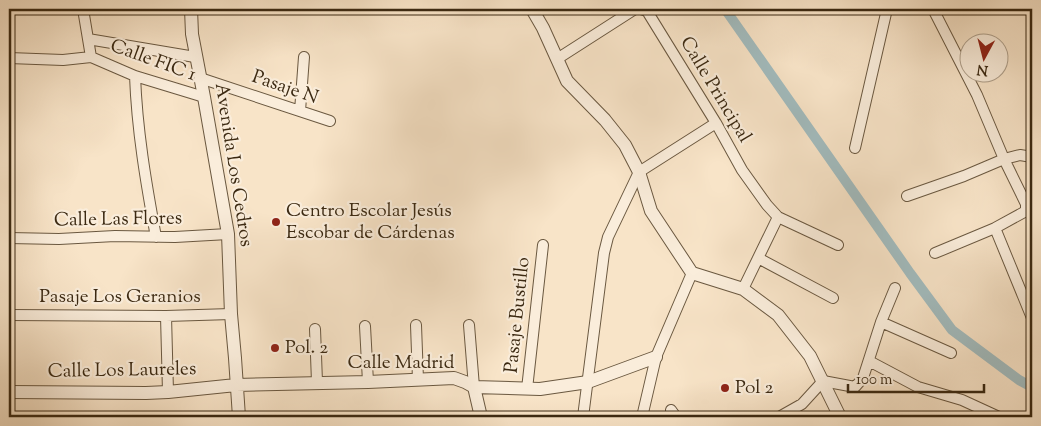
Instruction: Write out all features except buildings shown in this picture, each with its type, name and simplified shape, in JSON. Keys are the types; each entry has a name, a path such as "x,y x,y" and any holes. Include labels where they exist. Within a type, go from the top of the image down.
{"street":[{"path":"9,58 63,60 91,57 84,9"},
{"name":"Avenida Los Cedros","path":"191,9 192,34 228,234 231,314 239,417"},
{"path":"532,9 543,28 567,81 605,120 625,145 639,172 651,211 692,273 743,289 778,315 810,356 840,417"},
{"name":"Calle Principal","path":"557,59 635,9 647,12 716,123 742,170 768,205 778,217 838,245"},
{"path":"855,148 888,9"},
{"path":"933,9 977,95 1004,159 1026,204 1026,211 995,228 936,253"},
{"path":"88,39 196,57"},
{"path":"300,111 304,56"},
{"name":"Calle FIC 1","path":"91,57 135,76 204,97"},
{"path":"135,76 143,166 156,237"},
{"name":"Pasaje N","path":"200,78 330,122"},
{"path":"582,417 604,253 608,237 639,172 716,123"},
{"path":"907,196 1020,154 1032,157"},
{"path":"743,289 778,217"},
{"path":"995,228 1032,318"},
{"name":"Calle Las Flores","path":"9,238 175,237 228,234"},
{"name":"Pasaje Bustillo","path":"527,389 543,246"},
{"path":"758,258 832,298"},
{"path":"642,417 656,357 692,273"},
{"path":"823,381 855,387 863,378 894,288"},
{"path":"1022,295 1032,291"},
{"name":"Pasaje Los Geranios","path":"9,315 166,316 231,314"},
{"path":"166,316 168,392"},
{"path":"882,322 951,353"},
{"path":"416,325 418,380"},
{"path":"468,325 474,387 481,417"},
{"path":"366,326 368,382"},
{"path":"315,329 317,382"},
{"name":"Calle Madrid","path":"236,385 454,378 474,387 540,389 588,382 656,357"},
{"path":"869,361 918,387 962,400 999,417"},
{"path":"779,417 802,404 823,381"},
{"name":"Calle Los Laureles","path":"9,392 146,393 236,385"}],"waterway":[{"path":"725,9 952,330 1019,380 1032,387"}],"place":[{"name":"Centro Escolar Jesús Escobar de Cárdenas","path":"276,222"},
{"name":"Pol. 2","path":"275,348"},
{"name":"Pol 2","path":"725,388"}]}
